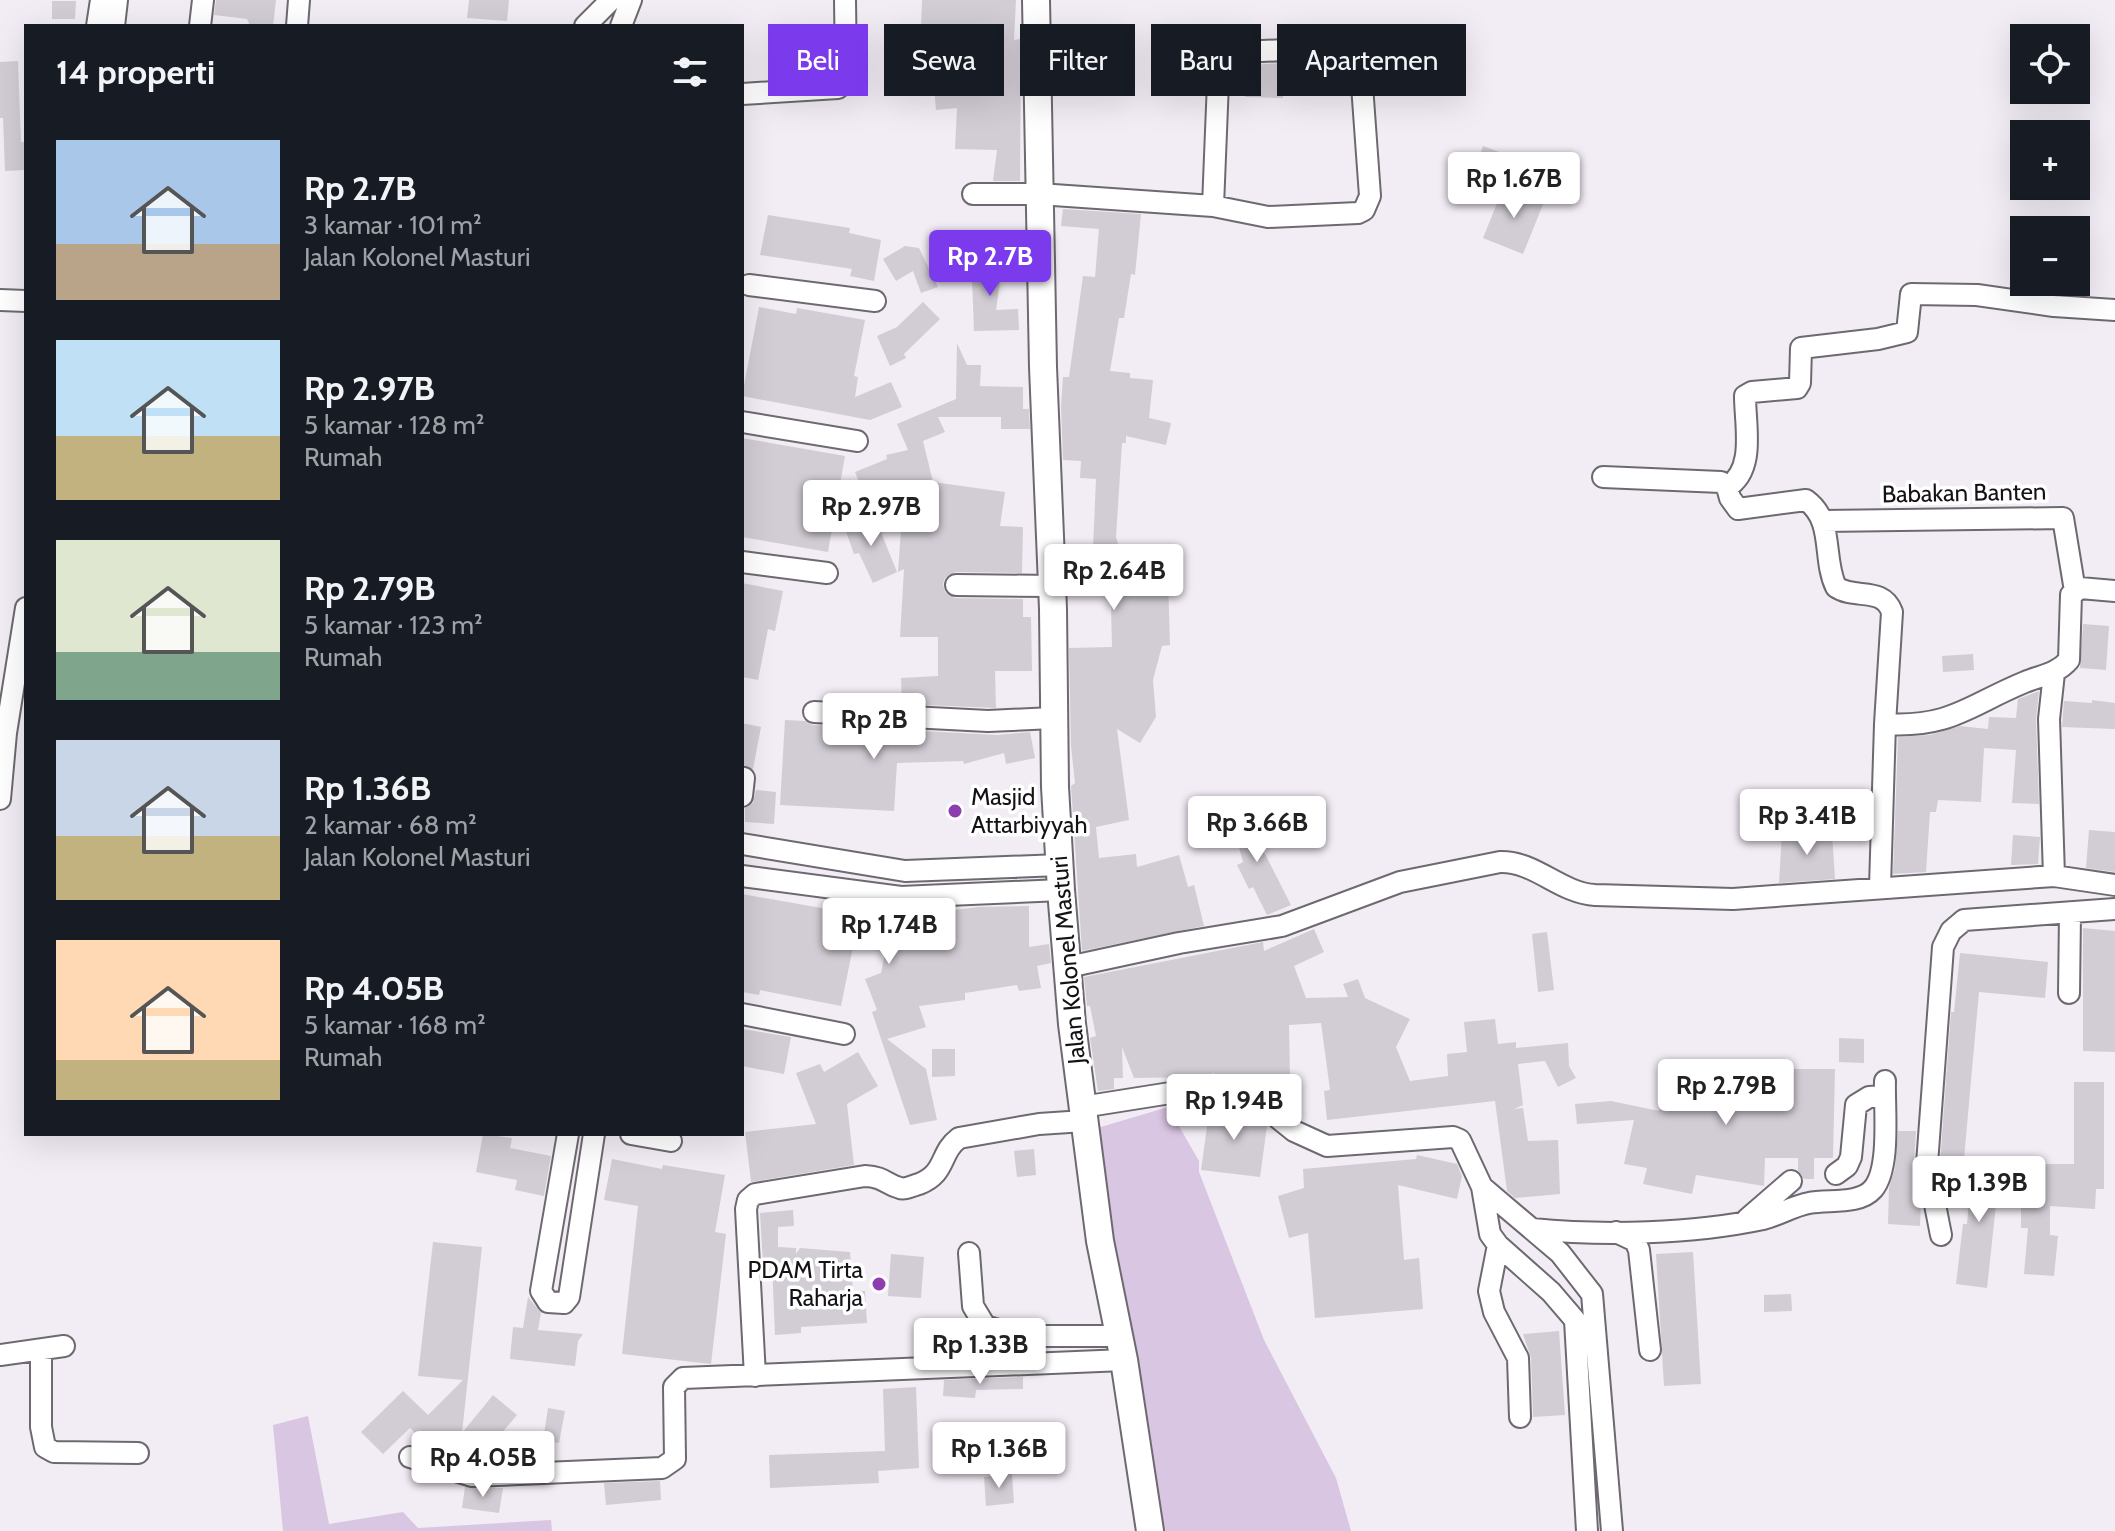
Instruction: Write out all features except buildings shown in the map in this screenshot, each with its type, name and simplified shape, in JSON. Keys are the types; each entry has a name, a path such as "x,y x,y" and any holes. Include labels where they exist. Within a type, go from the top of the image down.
{"main road":[{"name":"Jalan Kolonel Masturi","path":"1036,0 1053,718 1060,877 1083,1114 1100,1241 1122,1348 1150,1531"}],"street":[{"path":"97,24 101,0"},
{"path":"114,24 117,0"},
{"path":"200,24 203,0"},
{"path":"297,24 299,0"},
{"path":"587,24 611,0"},
{"path":"622,24 631,0"},
{"path":"744,94 838,88 845,81 846,72 845,0"},
{"path":"973,194 1039,194 1213,206 1268,217 1343,215 1364,210 1370,196 1361,71 1355,53 1348,47 1221,53 1213,206"},
{"path":"744,285 875,301"},
{"path":"1727,487 1739,480 1746,462 1745,396 1752,392 1797,388 1800,383 1800,349 1907,332 1911,294 1977,295 2054,306 2115,310"},
{"path":"0,300 24,301"},
{"path":"744,422 857,441"},
{"path":"1603,477 1721,482 1727,487 1738,509 1806,500 1814,506 1823,521 1836,587 1846,592 1883,597 1891,607 1880,887"},
{"name":"Babakan Banten","path":"1823,521 2063,518 2075,591"},
{"path":"744,562 827,573"},
{"path":"956,585 1052,586"},
{"path":"1885,724 1916,726 1944,720 2025,682 2054,673 2069,660 2071,595 2080,588 2115,591"},
{"path":"0,799 3,734 24,619"},
{"path":"2054,673 2049,719 2054,876"},
{"path":"814,712 988,721 1053,718"},
{"path":"744,844 905,871 999,867 1060,877"},
{"path":"800,884 802,854"},
{"path":"1068,967 1179,943 1282,926 1400,882 1500,862 1515,862 1578,894 1595,895 1733,899 2054,876 2115,885"},
{"path":"744,876 901,897 1002,892 1060,877"},
{"path":"1941,1235 1927,1164 1943,947 1951,931 1964,920 2020,913 2070,914 2115,909"},
{"path":"2069,993 2070,914"},
{"path":"744,1014 844,1034"},
{"path":"1532,1229 1568,1232 1680,1230 1765,1218 1811,1203 1854,1198 1870,1192 1880,1176 1884,1155 1885,1089 1856,1105 1851,1157 1847,1166 1836,1174"},
{"path":"755,1376 746,1209 748,1200 755,1194 865,1176 882,1177 900,1188 909,1187 936,1174 951,1143 959,1138 1183,1091 1240,1092 1294,1131 1327,1146 1453,1137 1460,1140 1482,1187 1487,1222 1498,1245 1536,1277 1575,1320 1587,1531"},
{"path":"568,1136 541,1291 548,1302 559,1303 569,1297 594,1136"},
{"path":"642,1136 671,1141"},
{"path":"1744,1221 1791,1181"},
{"path":"1482,1187 1560,1253 1592,1294 1612,1531"},
{"path":"1612,1230 1627,1236 1639,1250 1650,1350"},
{"path":"1498,1245 1489,1291 1494,1312 1518,1358 1520,1417"},
{"path":"969,1253 973,1306 985,1326 1019,1336 1122,1348"},
{"path":"0,1355 41,1352 64,1346"},
{"path":"410,1457 472,1476 662,1468 675,1459 674,1387 678,1380 1122,1348"},
{"path":"41,1352 41,1427 45,1447 54,1452 138,1453"}],"shaded area":[{"path":"1168,1107 1199,1161 1199,1172 1264,1340 1336,1478 1351,1531 1161,1531 1160,1507 1094,1129"},
{"path":"308,1416 329,1524 403,1512 418,1528 551,1520 552,1531 283,1531 273,1425"}],"place":[{"name":"Masjid Attarbiyyah","path":"955,811"},
{"name":"PDAM Tirta Raharja","path":"879,1284"}]}
